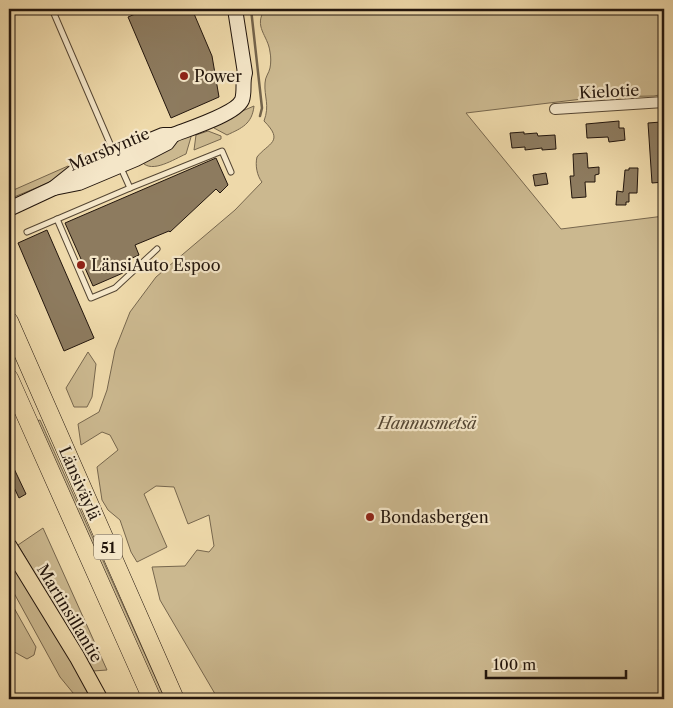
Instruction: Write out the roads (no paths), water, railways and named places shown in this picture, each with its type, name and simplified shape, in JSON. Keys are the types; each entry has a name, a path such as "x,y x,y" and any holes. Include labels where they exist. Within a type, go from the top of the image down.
{"highway":[{"name":"Länsiväylä","path":"9,321 176,699"},
{"name":"Länsiväylä","path":"9,378 152,699"}],"main road":[{"path":"226,9 236,74 242,82"},
{"name":"Marsbyntie","path":"9,209 54,188 78,183 118,160 167,143 173,135 236,107 241,100 242,82 245,73 235,9"},
{"name":"Martinsillantie","path":"9,546 72,648 100,699"}],"street":[{"name":"Kielotie","path":"555,109 664,102"}],"lane":[{"path":"52,9 130,188"},
{"path":"27,232 222,151 231,172"},
{"path":"57,219 91,298 115,288 157,249"}],"waterway":[{"path":"251,9 262,108 260,116"}],"place":[{"name":"Power","path":"184,76"},
{"name":"LänsiAuto Espoo","path":"81,265"},
{"name":"Bondasbergen","path":"370,517"}],"park label":[{"name":"Hannusmetsä","path":"427,423"}]}
